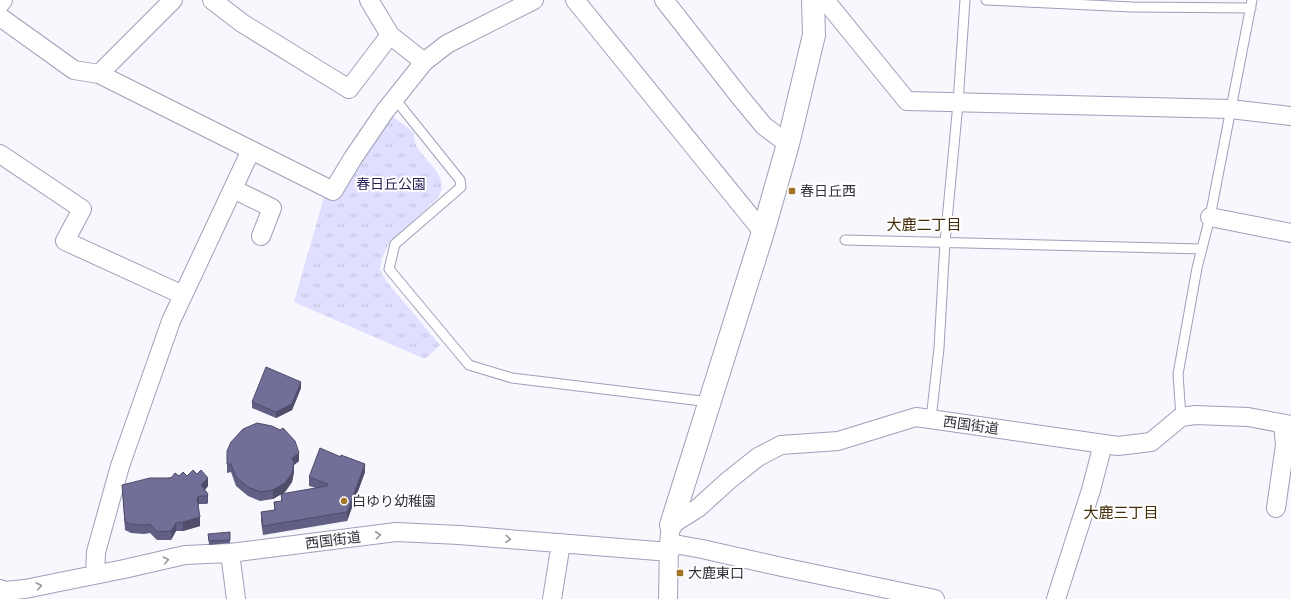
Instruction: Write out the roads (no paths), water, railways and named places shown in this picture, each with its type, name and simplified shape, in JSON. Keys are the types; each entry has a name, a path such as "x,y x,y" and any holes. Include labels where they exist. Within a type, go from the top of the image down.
{"street":[{"path":"0,4 3,0"},
{"path":"99,74 173,0"},
{"path":"212,0 242,23 350,89 390,35"},
{"path":"369,0 390,35 424,62"},
{"path":"0,17 74,70 99,74 333,191 353,158 385,111 424,62 447,44 534,0"},
{"path":"575,0 763,232"},
{"path":"664,0 764,126 788,144"},
{"path":"668,599 670,540 788,144 814,35 813,0"},
{"path":"825,0 907,102 1230,109 1291,116"},
{"path":"95,575 96,552 120,466 170,321 251,150"},
{"path":"0,154 82,209 65,241 183,295"},
{"path":"233,189 272,208 261,236"},
{"path":"1210,217 1291,233"},
{"path":"1182,417 1195,415 1248,417 1287,424 1276,508"},
{"name":"西国街道","path":"3,593 185,555 230,553 396,532 561,543 670,540 698,508 729,480 758,457 781,445 838,441 916,417 1118,446 1151,442 1182,417"},
{"path":"1056,599 1092,490 1103,444"},
{"path":"670,540 702,549 782,567 929,598"},
{"path":"552,599 561,543"},
{"path":"230,553 236,599"}],"lane":[{"path":"931,419 958,103 964,0"},
{"path":"986,0 1132,7 1251,4 1210,217 1197,268 1178,374 1182,417"},
{"path":"395,99 460,180 461,187 395,244 389,269 469,365 512,378 710,402"},
{"path":"845,240 1202,249"}],"place":[{"name":"春日丘西","path":"792,191"},
{"name":"白ゆり幼稚園","path":"344,501"},
{"name":"大鹿東口","path":"680,573"}],"district":[{"name":"大鹿二丁目","path":"924,225"},
{"name":"大鹿三丁目","path":"1121,513"}],"park label":[{"name":"春日丘公園","path":"391,184"}]}
